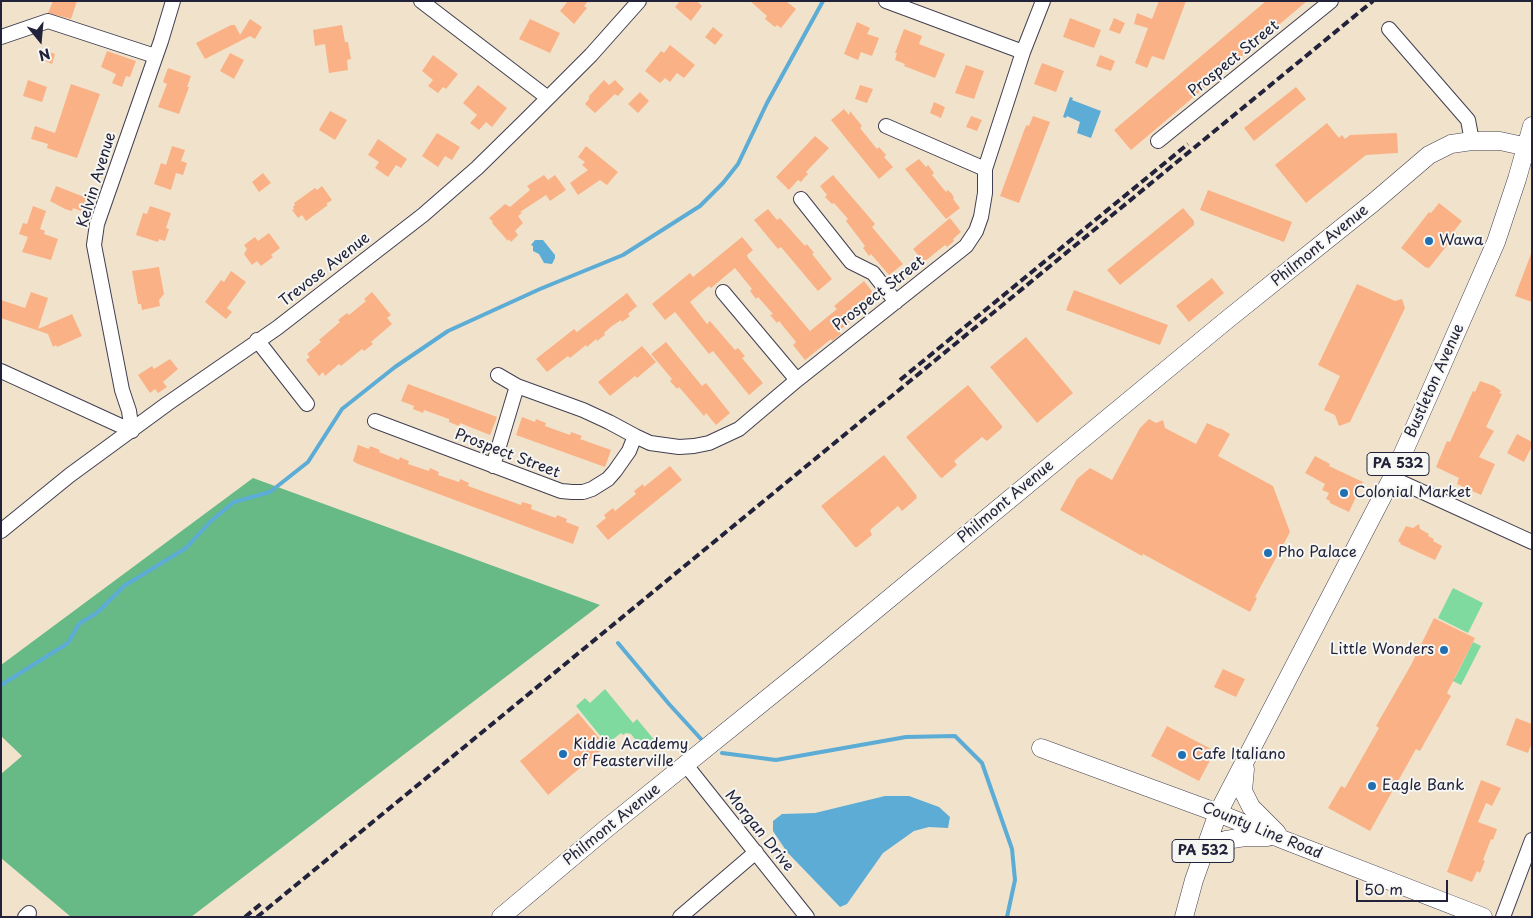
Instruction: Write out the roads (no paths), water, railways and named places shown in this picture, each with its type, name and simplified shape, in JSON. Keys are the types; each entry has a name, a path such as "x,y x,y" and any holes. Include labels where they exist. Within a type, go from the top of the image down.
{"main road":[{"name":"Bustleton Avenue","path":"1218,812 1392,478 1496,242 1529,147 1532,126"},
{"name":"Philmont Avenue","path":"501,917 1429,155 1451,144 1472,141 1500,141 1529,147"},
{"name":"County Line Road","path":"1041,748 1218,812 1284,840 1483,917"},
{"path":"1245,762 1243,791 1251,807 1284,840"},
{"name":"PA 532","path":"1184,917 1194,880 1218,812"},
{"path":"1205,847 1226,840 1245,837 1265,836 1284,840"}],"street":[{"name":"Kelvin Avenue","path":"132,431 129,410 122,390 94,244 97,224 173,1"},
{"path":"421,1 548,98"},
{"name":"Trevose Avenue","path":"1,531 70,475 257,340 277,328 423,215 477,168 548,98 639,1"},
{"path":"886,1 1023,52"},
{"name":"Prospect Street","path":"498,375 517,386 583,410 650,443 694,446 709,443 739,429 796,380 966,246 976,231 981,217 985,193 985,170 1023,52 1043,1"},
{"name":"Prospect Street","path":"1158,141 1331,1"},
{"path":"1,37 48,21 155,56"},
{"path":"1389,29 1468,120 1472,141"},
{"path":"886,126 985,170"},
{"path":"802,198 851,262 873,273 896,302"},
{"path":"723,292 796,380"},
{"path":"257,340 307,404"},
{"path":"1,371 132,431"},
{"path":"493,466 517,386"},
{"name":"Prospect Street","path":"375,421 561,491 583,492 600,485 615,471 629,451 635,436"},
{"path":"1392,478 1532,542"},
{"name":"Morgan Drive","path":"686,765 807,917"},
{"path":"1503,917 1532,840"},
{"path":"680,917 756,852"}],"water":[{"path":"1070,97 1073,98 1072,100 1101,111 1091,138 1077,133 1080,122 1067,116 1066,118 1063,117"},
{"path":"535,240 543,240 555,255 552,264 544,263 539,254 533,251 533,246 531,245"},
{"path":"885,796 909,796 939,807 950,817 948,828 929,827 914,831 883,853 847,904 840,907 787,852 773,831 773,821 782,814 815,813"}],"waterway":[{"path":"1,685 68,643 79,624 98,612 124,586 186,548 211,521 234,502 270,492 308,462 342,409 395,367 448,331 540,289 623,255 700,206 723,183 738,164 767,103 823,1"},
{"path":"618,643 701,739"},
{"path":"722,753 776,760 906,737 955,736 982,763 1012,849 1015,880 1007,917"}],"railway":[{"path":"257,917 1373,1"},
{"path":"900,380 1188,144"},
{"path":"245,917 262,903"}],"place":[{"name":"Wawa","path":"1429,241"},
{"name":"Colonial Market","path":"1344,493"},
{"name":"Pho Palace","path":"1268,553"},
{"name":"Little Wonders","path":"1444,650"},
{"name":"Kiddie Academy of Feasterville","path":"563,754"},
{"name":"Cafe Italiano","path":"1182,755"},
{"name":"Eagle Bank","path":"1372,786"}]}
